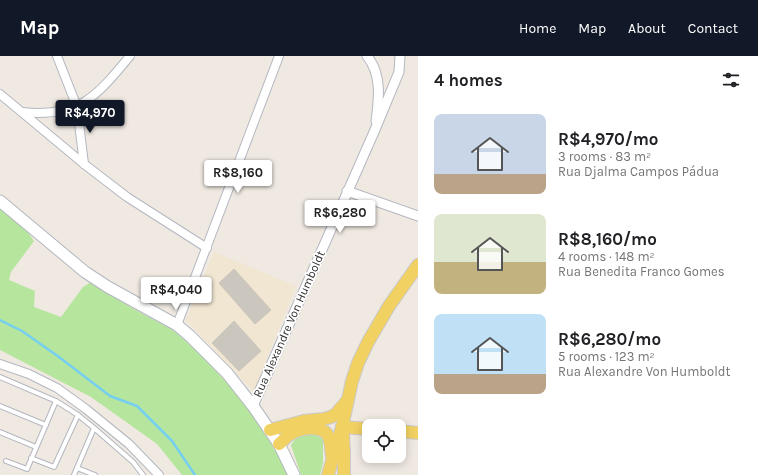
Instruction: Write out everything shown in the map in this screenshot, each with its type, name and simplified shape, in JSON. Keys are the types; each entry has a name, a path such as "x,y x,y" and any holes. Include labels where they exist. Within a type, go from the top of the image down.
{"main road":[{"path":"0,201 85,272 108,287 177,325 209,354 227,373 270,430 279,444 294,475"},
{"path":"328,475 358,363 368,342 389,306 418,266"},
{"path":"270,430 304,421 331,417 336,414 348,400"},
{"path":"342,427 362,428"},
{"path":"342,427 344,475"},
{"path":"279,444 297,431 307,428 322,430 329,439 333,458"},
{"path":"406,432 418,433"}],"street":[{"path":"57,56 77,106 84,164"},
{"path":"22,112 50,113 77,106 100,90 130,56"},
{"path":"177,325 279,56"},
{"name":"Rua Alexandre Von Humboldt","path":"367,56 376,69 378,78 378,98 374,132"},
{"name":"Rua Alexandre Von Humboldt","path":"252,406 374,132 399,72 400,56"},
{"path":"0,94 84,164 128,197 207,248"},
{"path":"347,191 418,216"},
{"path":"0,364 29,374 57,388 86,409 129,444 159,475"}],"lane":[{"path":"0,377 56,401 78,415 133,462 143,475"},
{"path":"6,461 27,469 56,401"},
{"path":"0,406 46,425"},
{"path":"32,458 54,467 78,415"},
{"path":"74,475 94,428"},
{"path":"0,432 36,447"},
{"path":"77,468 95,475"}],"shaded area":[{"path":"214,252 296,286 254,392 186,320"}],"green space":[{"path":"0,206 23,225 34,241 11,272 9,280 35,291 34,307 61,317 83,287 91,282 130,307 173,330 197,351 243,400 291,475 182,475 157,444 91,397 0,350"},
{"path":"313,434 323,439 323,463 320,475 301,475 291,445 298,435"}],"building":[{"path":"234,269 271,310 255,324 219,283"},
{"path":"234,321 261,351 239,371 212,343"}],"waterway":[{"path":"0,320 22,331 110,396 137,406 172,441 195,475"}]}
